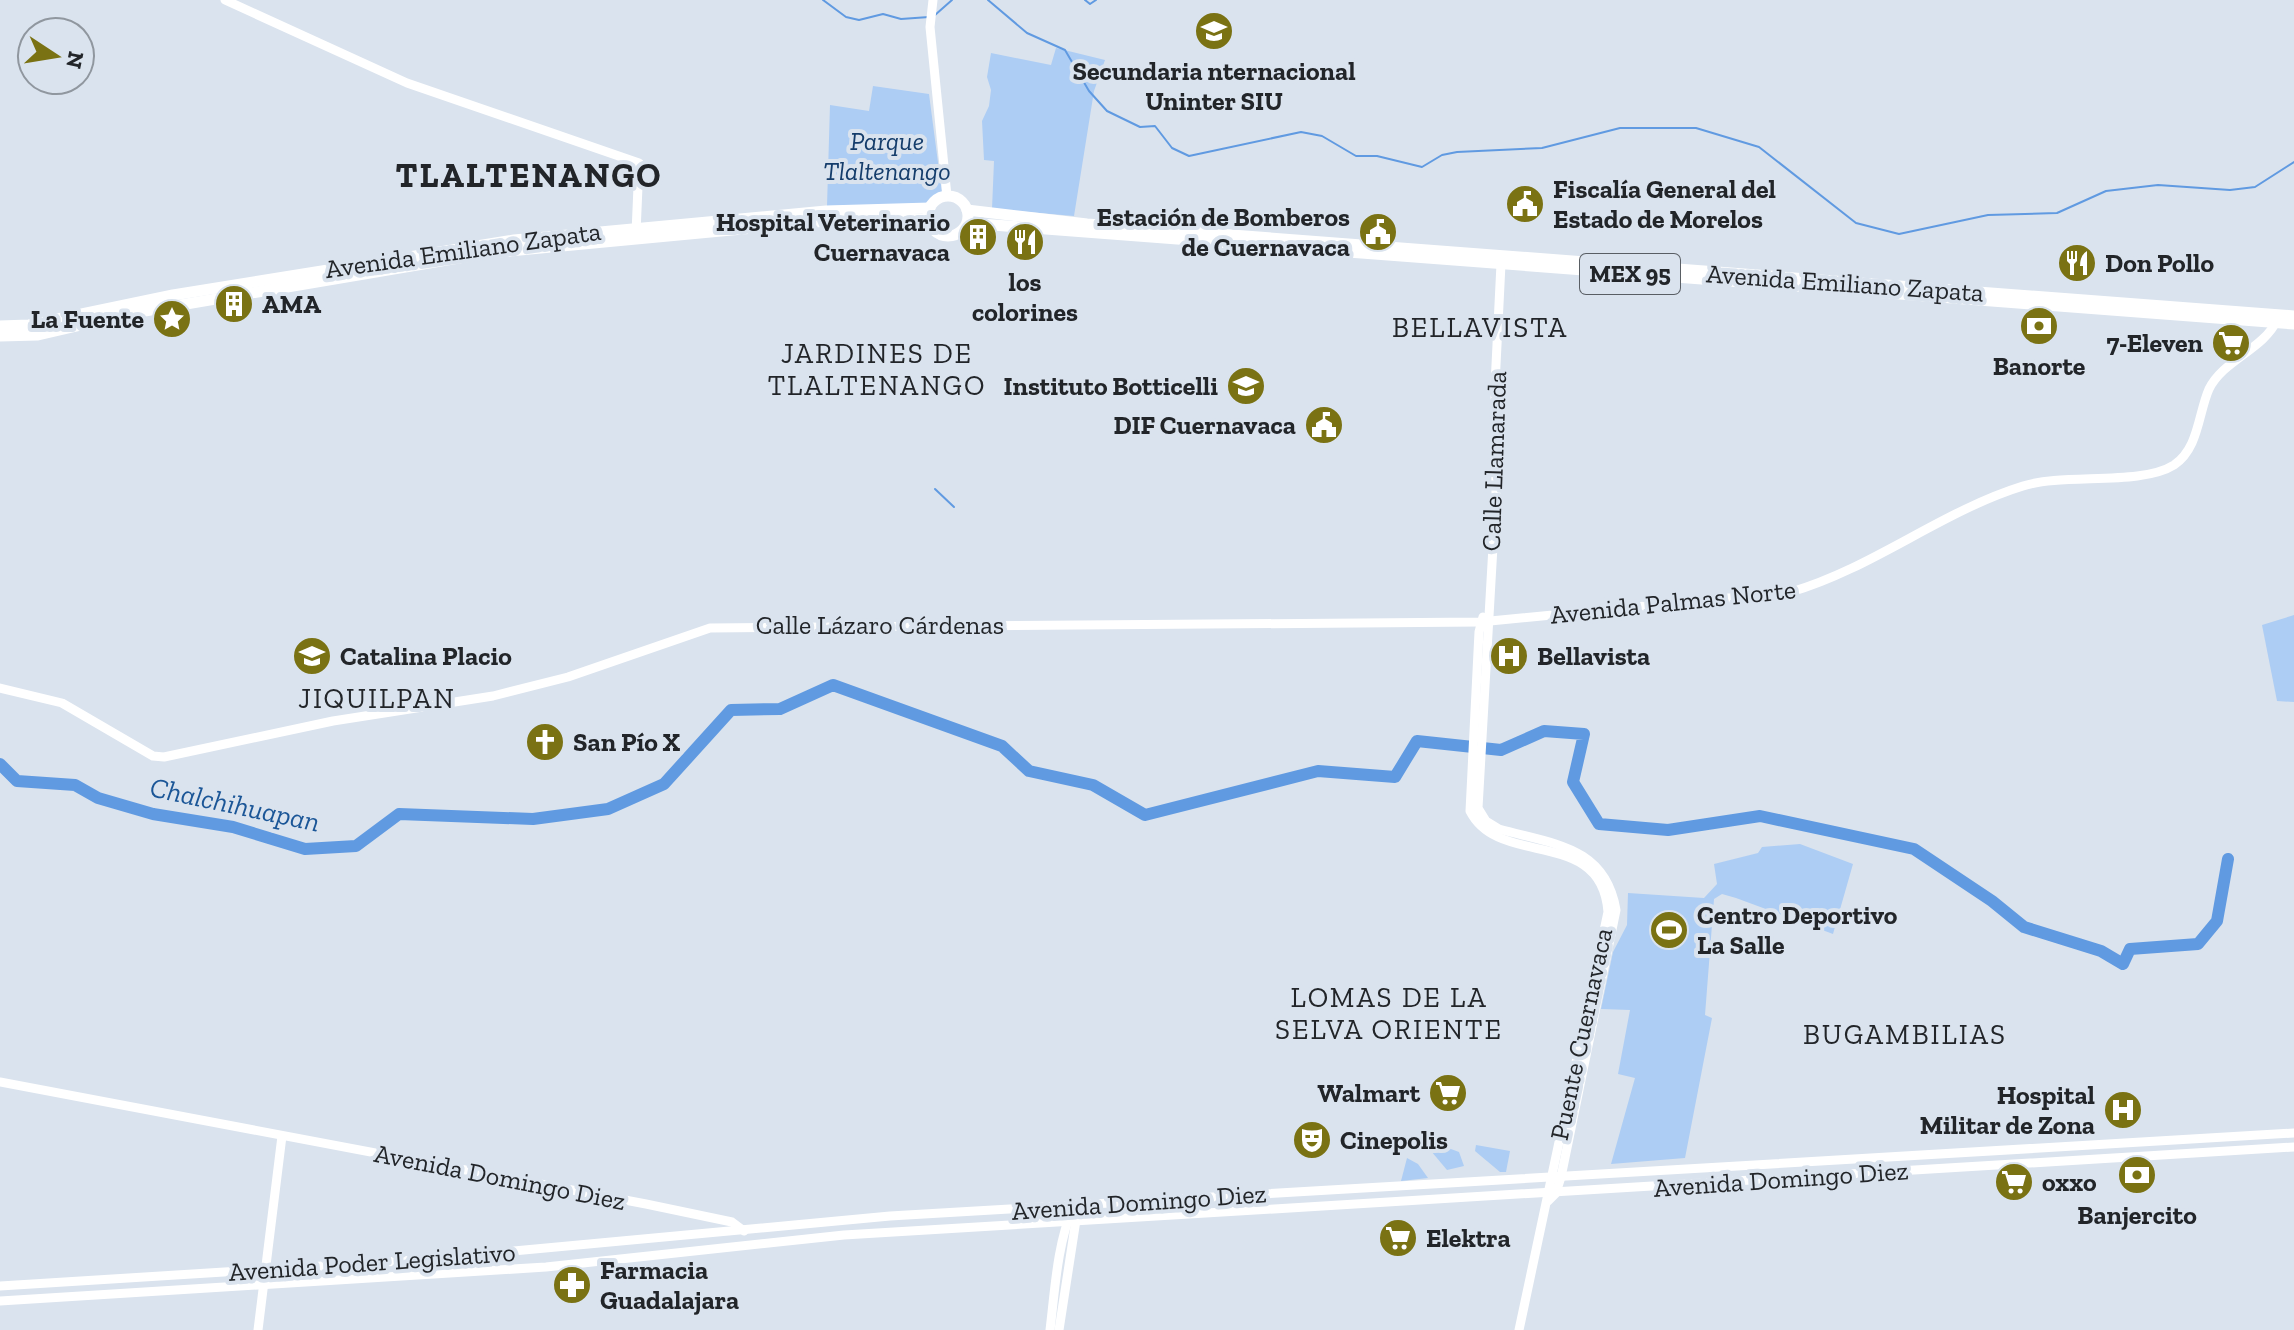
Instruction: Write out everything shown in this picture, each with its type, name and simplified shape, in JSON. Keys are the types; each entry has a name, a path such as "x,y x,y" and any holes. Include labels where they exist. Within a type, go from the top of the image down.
{"main road":[{"path":"225,0 407,83 639,163 636,232"},
{"path":"933,1 930,27 947,196"},
{"path":"947,196 959,200 967,216 958,233 947,236 937,233 929,214 937,200 947,196"},
{"name":"Avenida Emiliano Zapata","path":"0,326 58,320 173,295 636,232 929,214"},
{"name":"Avenida Emiliano Zapata","path":"967,216 2277,319 2294,324"},
{"name":"Avenida Emiliano Zapata","path":"1243,240 1501,264 1628,270"},
{"name":"Calle Llamarada","path":"1484,622 1496,494 1495,385 1501,264"},
{"name":"Avenida Emiliano Zapata","path":"0,336 38,335 317,276"},
{"name":"Avenida Emiliano Zapata","path":"2277,319 2294,316"},
{"name":"Avenida Palmas Norte","path":"1484,622 1791,592 1830,579 2023,486 2165,469 2184,455 2194,437 2209,389 2277,319"},
{"name":"Puente Cuernavaca","path":"1484,622 1473,797 1481,816 1491,825 1588,858 1608,881 1615,920 1549,1178 1549,1200"},
{"name":"Calle Lázaro Cárdenas","path":"0,688 62,703 158,757 531,687 710,628 1484,622"},
{"name":"Puente Cuernavaca","path":"1549,1200 1561,1177 1580,1063"},
{"name":"Avenida Domingo Diez","path":"0,1082 661,1207 732,1222 744,1231 890,1216 2294,1133"},
{"path":"258,1330 282,1136"},
{"name":"Avenida Domingo Diez","path":"742,1246 844,1235 1516,1195 1549,1200 1570,1192 2294,1147"},
{"path":"2023,1149 2024,1163"},
{"path":"1529,1180 1546,1169 1556,1150"},
{"path":"1516,1195 1549,1200 1570,1192"},
{"path":"1519,1330 1549,1200"},
{"path":"1105,1205 1105,1221"},
{"path":"1050,1330 1075,1207"},
{"path":"1017,1210 1022,1219 1018,1226"},
{"name":"Avenida Poder Legislativo","path":"0,1286 264,1271 594,1246 744,1231"},
{"name":"Avenida Poder Legislativo","path":"0,1301 546,1267 742,1246"},
{"path":"1059,1330 1061,1278"}],"green space":[{"path":"1056,48 1105,60 1094,91 1074,216 992,209 994,161 984,160 982,121 989,106 991,90 987,77 991,53 1051,65"},
{"name":"Parque Tlaltenango","path":"873,86 929,94 942,193 928,204 827,206 830,105 869,111"},
{"path":"2294,615 2294,702 2277,701 2262,625"},
{"name":"Centro Deportivo La Salle","path":"1800,844 1853,864 1833,934 1736,898 1722,894 1714,899 1705,1015 1712,1018 1685,1158 1611,1164 1635,1078 1618,1074 1630,1010 1601,1009 1613,952 1627,925 1628,893 1704,898 1717,884 1714,864 1758,853 1762,847"},
{"path":"1432,1142 1459,1152 1464,1166 1447,1170 1426,1145"},
{"path":"1476,1145 1510,1151 1506,1172 1500,1172 1475,1151"},
{"path":"1407,1158 1418,1164 1428,1178 1401,1181"}],"waterway":[{"path":"823,0 846,17 859,20 883,14 901,19 929,17"},
{"path":"935,15 952,0"},
{"path":"988,0 1027,33 1065,50 1089,91 1107,111 1140,127 1155,126 1172,148 1189,156 1301,132 1322,136 1356,156 1377,156 1422,167 1442,155 1457,152 1542,148 1620,128 1696,128 1759,147 1856,223 1899,234 1988,215 2057,213 2106,191 2158,185 2230,190 2255,187 2294,162"},
{"path":"1085,0 1090,4 1096,0"},
{"path":"935,489 954,507"},
{"name":"Chalchihuapan","path":"0,764 17,781 75,785 98,798 153,814 233,827 305,849 356,846 399,814 533,819 608,809 664,784 731,710 780,709 833,685 1002,746 1029,771 1093,785 1145,815 1318,771 1395,777 1417,741 1501,750 1544,731 1584,734 1573,782 1599,824 1668,830 1760,816 1914,849 1992,901 2024,927 2101,951 2123,964 2130,949 2198,944 2217,921 2228,859"}],"place":[{"name":"Secundaria nternacional Uninter SIU","path":"1214,31"},
{"name":"Fiscalía General del Estado de Morelos","path":"1525,204"},
{"name":"Estación de Bomberos de Cuernavaca","path":"1378,232"},
{"name":"Hospital Veterinario Cuernavaca","path":"978,237"},
{"name":"los colorines","path":"1025,242"},
{"name":"Don Pollo","path":"2077,263"},
{"name":"AMA","path":"234,304"},
{"name":"La Fuente","path":"172,319"},
{"name":"Banorte","path":"2039,326"},
{"name":"7-Eleven","path":"2231,343"},
{"name":"Instituto Botticelli","path":"1246,386"},
{"name":"DIF Cuernavaca","path":"1324,425"},
{"name":"Catalina Placio","path":"312,656"},
{"name":"Bellavista","path":"1509,656"},
{"name":"San Pío X","path":"545,742"},
{"name":"Centro Deportivo La Salle","path":"1669,930"},
{"name":"Walmart","path":"1448,1093"},
{"name":"Hospital Militar de Zona","path":"2123,1110"},
{"name":"Cinepolis","path":"1312,1140"},
{"name":"Banjercito","path":"2137,1175"},
{"name":"oxxo","path":"2014,1182"},
{"name":"Elektra","path":"1398,1238"},
{"name":"Farmacia Guadalajara","path":"572,1285"}],"district":[{"name":"TLALTENANGO","path":"529,175"},
{"name":"BELLAVISTA","path":"1480,327"},
{"name":"JARDINES DE TLALTENANGO","path":"877,369"},
{"name":"JIQUILPAN","path":"377,698"},
{"name":"LOMAS DE LA SELVA ORIENTE","path":"1389,1013"},
{"name":"BUGAMBILIAS","path":"1905,1034"}]}
